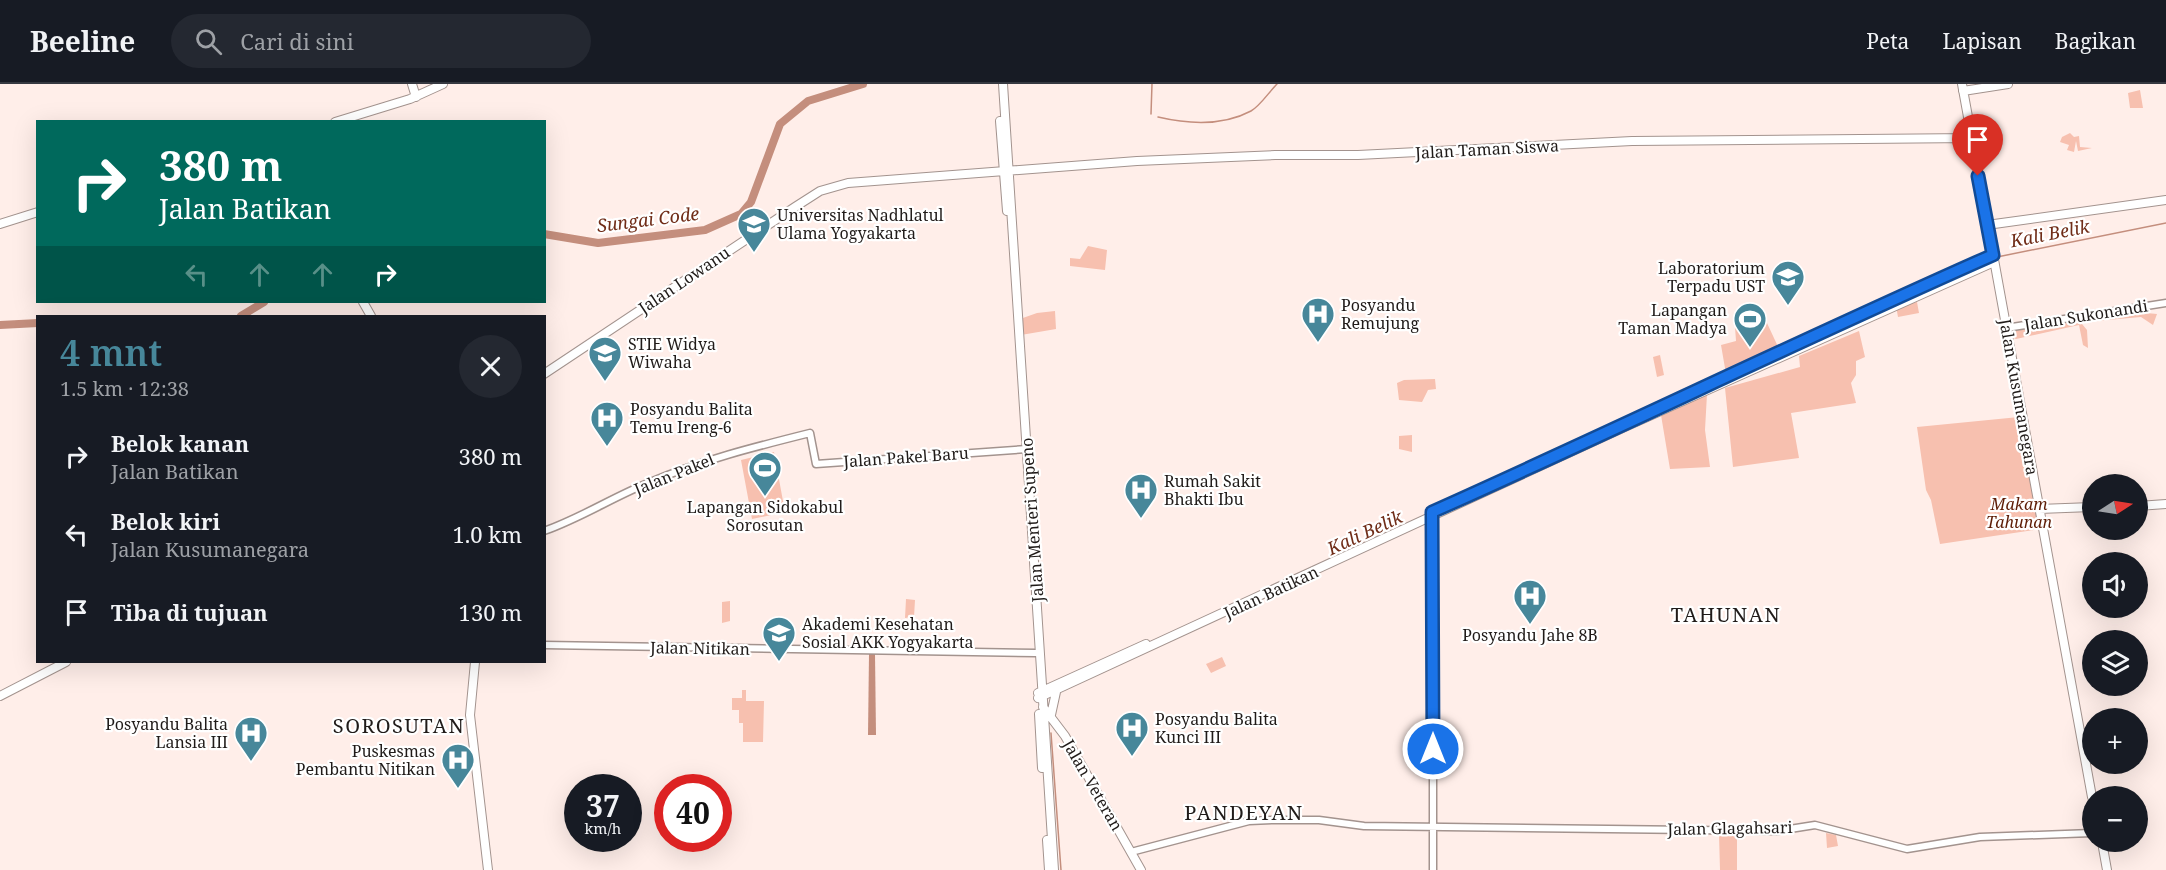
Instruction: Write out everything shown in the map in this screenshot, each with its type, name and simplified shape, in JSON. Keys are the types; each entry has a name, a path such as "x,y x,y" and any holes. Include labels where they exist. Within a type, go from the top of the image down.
{"main road":[{"path":"412,84 416,97"},
{"path":"341,120 416,97 443,84"},
{"path":"998,84 1006,170"},
{"path":"1003,84 1006,170"},
{"path":"1962,88 2008,84"},
{"name":"Jalan Kusumanegara","path":"1962,88 2090,786"},
{"name":"Jalan Taman Siswa","path":"1006,170 1216,157 1370,155 1632,141 1972,138"},
{"name":"Jalan Lowanu","path":"546,373 820,191 839,185 875,179 1006,170"},
{"name":"Jalan Menteri Supeno","path":"1006,170 1042,679 1041,698 1049,827 1054,870"},
{"path":"1987,225 2166,200"},
{"path":"0,224 36,213"},
{"name":"Jalan Batikan","path":"1041,698 1055,689 1684,398 1982,267 1993,258"},
{"name":"Jalan Batikan","path":"1778,357 1993,258"},
{"path":"1982,267 1997,278"},
{"name":"Jalan Menteri Supeno","path":"1025,449 1036,653 1046,735 1049,870"},
{"path":"2148,505 2166,504"},
{"path":"2039,508 2082,507"},
{"path":"0,696 64,663"},
{"path":"475,663 470,715 488,870"},
{"path":"1042,679 1045,684 1055,689 1051,715"},
{"name":"Jalan Veteran","path":"1041,698 1141,870"},
{"path":"1046,735 1054,728 1060,728"},
{"path":"2104,852 2107,870"}],"street":[{"name":"Jalan Sukonandi","path":"2006,328 2166,303"},
{"name":"Jalan Pakel Baru","path":"810,433 816,464 1025,449"},
{"name":"Jalan Pakel","path":"546,530 578,518 645,484 711,458 810,433"},
{"path":"1433,515 1433,870"},
{"name":"Jalan Nitikan","path":"546,645 1036,653"},
{"name":"Jalan Glagahsari","path":"1131,852 1249,821 1309,820 1364,826 1434,828 1777,831 1815,825 1907,849 1980,837 2082,833"}],"green space":[{"path":"2140,90 2143,108 2130,108 2128,93"},
{"path":"2070,133 2074,137 2079,136 2080,147 2092,148 2078,151 2076,141 2074,152 2067,150 2069,145 2060,142 2062,137"},
{"path":"1088,246 1107,250 1105,270 1070,266 1070,258 1080,259"},
{"path":"1917,302 1919,313 1898,317 1896,306"},
{"path":"1055,311 1056,329 1021,335 1020,319 1037,313"},
{"path":"2136,312 2157,314 2153,325 2141,317 2096,321"},
{"path":"2077,318 2087,330 2088,348 2083,345 2079,325 2016,339 2009,336 2010,329"},
{"name":"Lapangan Taman Madya","path":"1767,323 1780,351 1726,374 1721,345 1736,341 1735,327"},
{"path":"1859,331 1865,357 1856,361 1856,375 1851,383 1856,403 1791,413 1799,458 1733,467 1725,388 1800,367 1799,356"},
{"path":"1660,355 1664,375 1657,377 1653,357"},
{"path":"1435,379 1436,389 1428,390 1422,402 1399,400 1397,383 1404,380"},
{"path":"1707,394 1705,430 1710,467 1670,469 1661,415"},
{"name":"Makam Tahunan","path":"2019,417 2040,529 1940,544 1931,500 1926,490 1917,427"},
{"path":"1412,435 1412,452 1399,449 1399,436"},
{"name":"Lapangan Sidokabul Sorosutan","path":"774,452 785,512 752,519 741,460"},
{"path":"906,599 915,600 914,617 905,618"},
{"path":"730,601 730,621 722,623 722,602"},
{"path":"1222,657 1226,666 1211,673 1206,664"},
{"path":"742,690 746,690 746,701 764,701 763,742 743,742 743,723 739,723 739,710 732,710 732,698 742,698"},
{"path":"1737,832 1737,870 1720,870 1719,834"},
{"path":"1826,833 1836,835 1838,846 1827,848"}],"shaded area":[{"path":"869,654 875,654 876,735 868,735"}],"waterway":[{"name":"Sungai Code","path":"546,234 598,243 705,230 741,214 751,202 780,124 808,101 863,84"},
{"path":"1151,114 1152,84"},
{"path":"1158,117 1205,122 1240,116 1254,109 1277,84"},
{"name":"Kali Belik","path":"1997,257 2166,223"},
{"name":"Sungai Code","path":"243,315 262,303"},
{"name":"Sungai Code","path":"0,325 36,323"},
{"path":"1051,733 1061,870"}],"place":[{"name":"Universitas Nadhlatul Ulama Yogyakarta","path":"754,253"},
{"name":"Laboratorium Terpadu UST","path":"1788,306"},
{"name":"Posyandu Remujung","path":"1318,343"},
{"name":"Lapangan Taman Madya","path":"1750,348"},
{"name":"STIE Widya Wiwaha","path":"605,382"},
{"name":"Posyandu Balita Temu Ireng-6","path":"607,447"},
{"name":"Lapangan Sidokabul Sorosutan","path":"765,497"},
{"name":"Rumah Sakit Bhakti Ibu","path":"1141,519"},
{"name":"Posyandu Jahe 8B","path":"1530,625"},
{"name":"Akademi Kesehatan Sosial AKK Yogyakarta","path":"779,662"},
{"name":"Posyandu Balita Kunci III","path":"1132,757"},
{"name":"Posyandu Balita Lansia III","path":"251,762"},
{"name":"Puskesmas Pembantu Nitikan","path":"458,789"}],"district":[{"name":"TAHUNAN","path":"1726,615"},
{"name":"SOROSUTAN","path":"399,726"},
{"name":"PANDEYAN","path":"1244,813"}],"route":[{"path":"1433,749 1432,512 1993,255 1978,176"}]}
